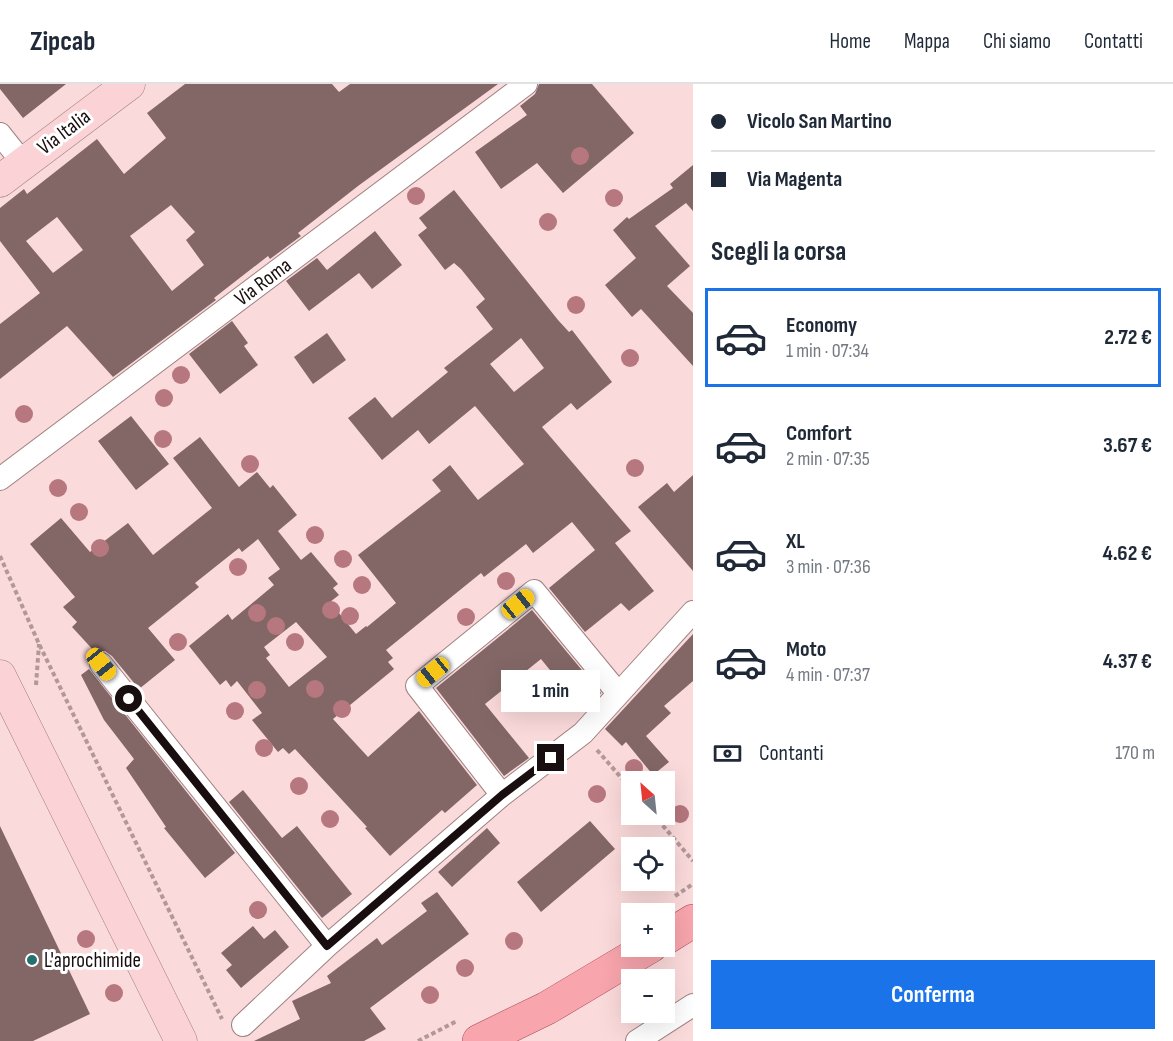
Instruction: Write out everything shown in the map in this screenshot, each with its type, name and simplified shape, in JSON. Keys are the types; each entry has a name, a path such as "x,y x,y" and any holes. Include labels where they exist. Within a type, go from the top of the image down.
{"main road":[{"name":"Via Italia","path":"11,172 129,84"},
{"path":"0,676 180,1038"},
{"path":"675,932 693,921"},
{"path":"479,1041 547,1008 633,957"}],"street":[{"name":"Via Roma","path":"0,479 526,84"},
{"path":"0,134 11,172"},
{"path":"502,795 417,686 534,591 618,693"},
{"path":"233,1022 327,946 502,795 583,733 693,612"},
{"path":"101,664 327,946"},
{"path":"637,1041 693,1005"}],"path":[{"path":"0,556 45,654 233,1022"},
{"path":"583,733 621,776"},
{"path":"662,825 693,861"}],"building":[{"path":"0,84 66,84 23,118 0,89"},
{"path":"185,84 332,84 339,92 350,84 498,84 358,186 298,233 301,236 270,259 268,256 214,298 216,300 113,377 67,326 0,379 0,324 40,293 0,241 0,208 24,189 27,194 97,139 124,174 166,138 147,113","holes":["171,205 195,232 186,240 204,265 172,291 130,236","57,217 83,250 53,273 26,241"]},
{"path":"539,84 592,84 634,133 563,193 537,163 501,189 475,152 527,115 520,106 535,94"},
{"path":"693,165 693,211 686,203 655,226 690,266 667,286 693,313 693,366 641,309 632,317 605,285 636,258 613,230 627,217 629,219 673,188 670,184"},
{"path":"454,190 558,320 569,332 572,330 612,382 577,410 571,403 542,427 631,531 615,543 654,591 629,611 621,603 585,632 549,588 595,550 572,522 533,553 526,544 484,577 481,573 386,650 393,658 388,662 394,669 333,719 368,757 419,711 477,785 445,813 442,810 390,856 365,828 367,827 295,749 289,754 283,748 278,752 252,720 262,713 237,681 231,687 226,680 220,685 189,646 228,614 232,620 274,585 268,578 280,569 258,539 242,552 239,548 195,583 199,587 148,628 175,660 139,689 112,656 105,651 95,652 72,627 77,622 63,607 75,597 30,544 61,518 90,552 128,523 153,555 212,508 173,458 200,437 239,487 257,472 270,488 273,485 297,515 278,531 301,560 311,552 338,584 333,588 339,595 330,602 356,634 396,603 358,555 441,491 432,480 450,465 478,500 524,464 475,406 429,444 418,430 382,460 348,418 375,397 392,418 448,372 444,368 493,329 476,307 485,299 454,263 445,270 418,235 427,228 419,218","holes":["521,338 544,368 514,392 490,364","296,622 327,657 289,687 266,658 270,655 264,647"]},
{"path":"375,231 402,265 372,289 359,273 309,311 286,281 317,258 327,270"},
{"path":"232,321 248,343 244,346 258,365 220,394 189,354"},
{"path":"327,333 346,360 313,384 294,357"},
{"path":"131,416 169,464 136,490 98,441"},
{"path":"693,475 693,571 638,507 667,483 674,492"},
{"path":"532,610 601,693 584,712 541,659 485,704 529,758 504,776 436,688"},
{"path":"693,634 693,681 664,706 671,713 646,736 669,762 658,771 650,771 626,742 622,746 605,729"},
{"path":"89,669 235,853 205,878 164,828 166,827 126,768 134,759 104,720 81,675"},
{"path":"243,790 282,838 297,826 352,894 322,918 229,802"},
{"path":"590,821 615,849 541,912 517,882"},
{"name":"L'aprochimide","path":"0,826 90,1014 33,1041 0,1041"},
{"path":"487,828 500,843 452,887 438,872"},
{"path":"437,892 469,934 370,1008 386,1029 364,1041 254,1041 300,1019 292,1001 331,983 327,976 377,938 382,945 427,911 421,903"},
{"path":"253,926 264,939 275,930 289,947 241,988 226,970 232,965 221,953"}],"place":[{"name":"L'aprochimide","path":"32,960"}],"route":[{"path":"129,699 327,946 502,795 551,758"}]}
